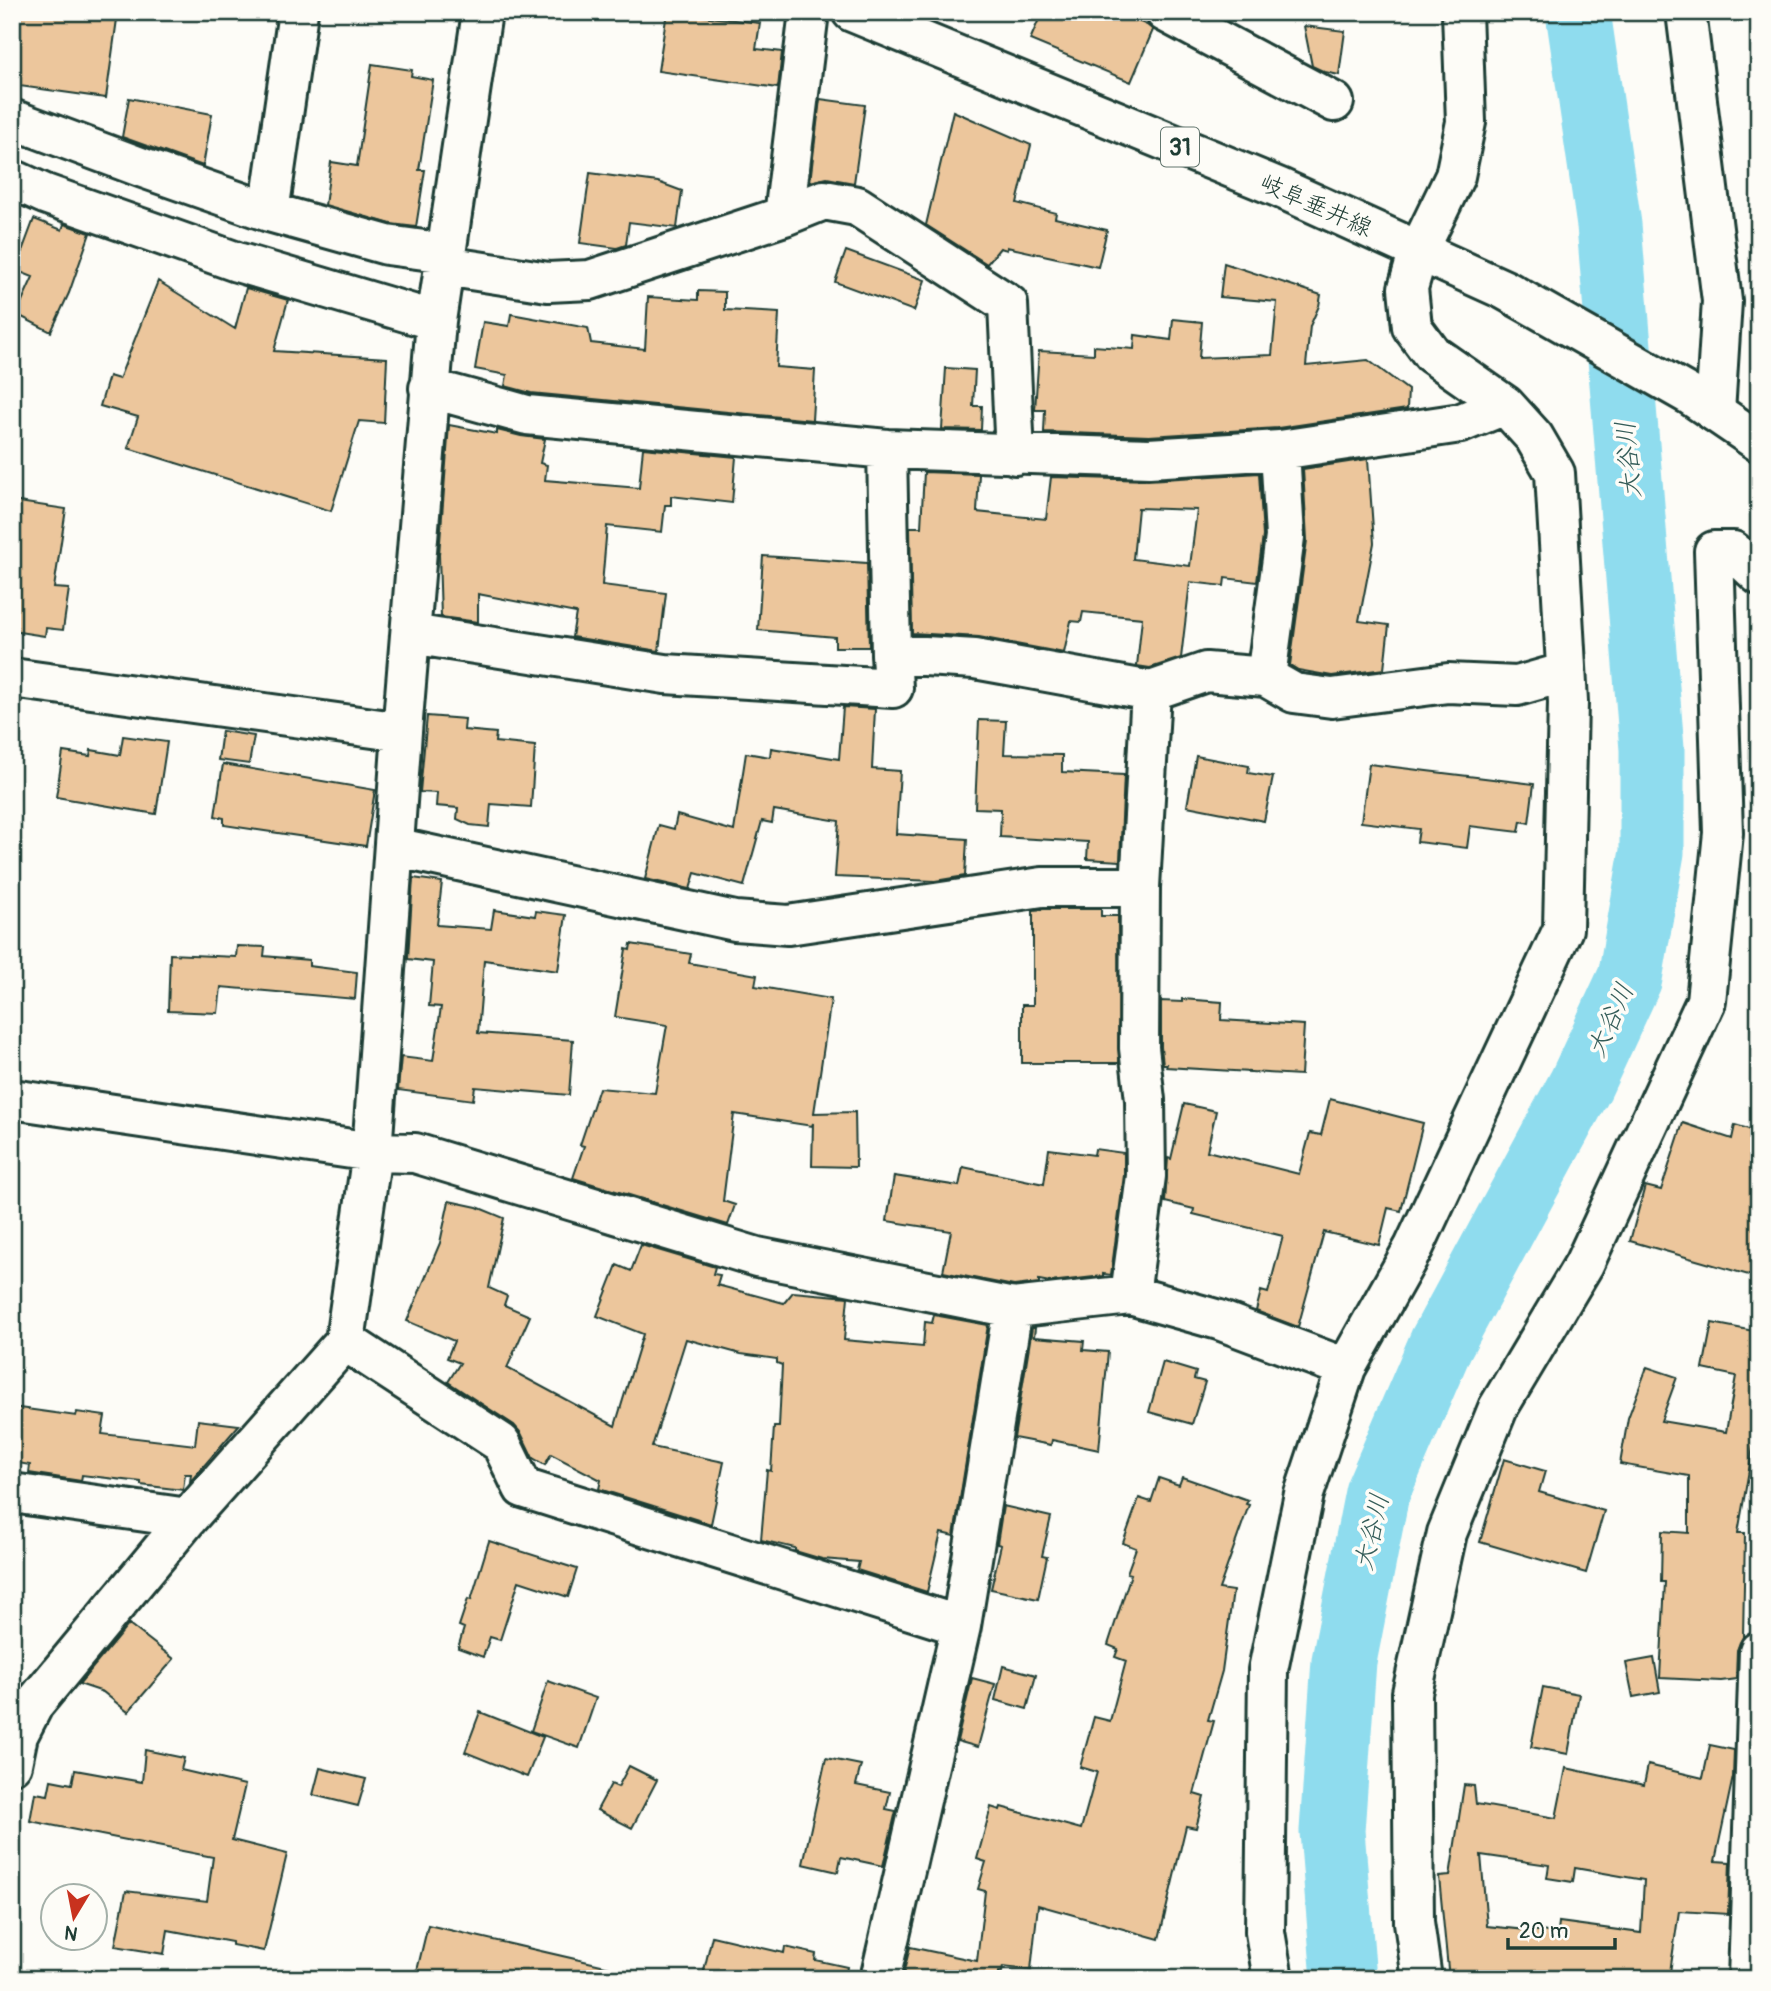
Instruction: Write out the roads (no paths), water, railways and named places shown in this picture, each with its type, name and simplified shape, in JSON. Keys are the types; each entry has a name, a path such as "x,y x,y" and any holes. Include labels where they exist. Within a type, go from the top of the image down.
{"street":[{"path":"270,212 298,12"},
{"path":"13,1755 18,1735 34,1704 188,1518 345,1341 372,1152 429,388 436,321 482,12"},
{"path":"784,216 810,12"},
{"name":"岐阜垂井線","path":"852,12 1280,188 1506,290 1703,403 1759,442"},
{"path":"1165,12 1334,102"},
{"path":"1273,1979 1265,1932 1268,1670 1304,1494 1346,1368 1414,1247 1563,929 1568,702 1555,473 1534,436 1505,405 1432,354 1412,327 1408,288 1419,250 1455,176 1466,122 1462,12"},
{"path":"1686,12 1721,301 1703,403"},
{"path":"12,119 270,212 387,245 548,282 590,280 824,201 857,206 1008,304 1015,455"},
{"path":"12,179 45,194 236,262 436,321"},
{"path":"429,388 527,415 887,449 1149,458 1280,450 1461,423 1505,405"},
{"path":"411,634 665,674 893,688 887,449"},
{"path":"1266,677 1285,537 1280,450"},
{"path":"1422,1979 1414,1922 1412,1693 1447,1533 1498,1408 1584,1264 1706,1001 1723,834 1714,551 1733,551 1759,575"},
{"path":"891,654 975,659 1151,691 1206,673 1266,677 1294,693 1332,698 1448,683 1517,686 1566,672"},
{"path":"12,678 402,732"},
{"path":"1130,1296 1146,1176 1145,1100 1139,1048 1140,887 1151,691"},
{"path":"394,847 735,920 788,925 1042,887 1140,887"},
{"path":"12,1099 372,1152 415,1153 757,1257 1013,1308 1130,1296 1219,1320 1346,1368"},
{"path":"880,1979 961,1626 1013,1308"},
{"path":"345,1341 501,1443 523,1488 961,1626"},
{"path":"12,1493 188,1518"},
{"path":"1748,1979 1759,1651"}],"waterway":[{"name":"大谷川","path":"1344,1979 1332,1831 1344,1661 1377,1493 1441,1344 1581,1084 1630,978 1652,852 1652,749 1609,225 1578,12"}]}
